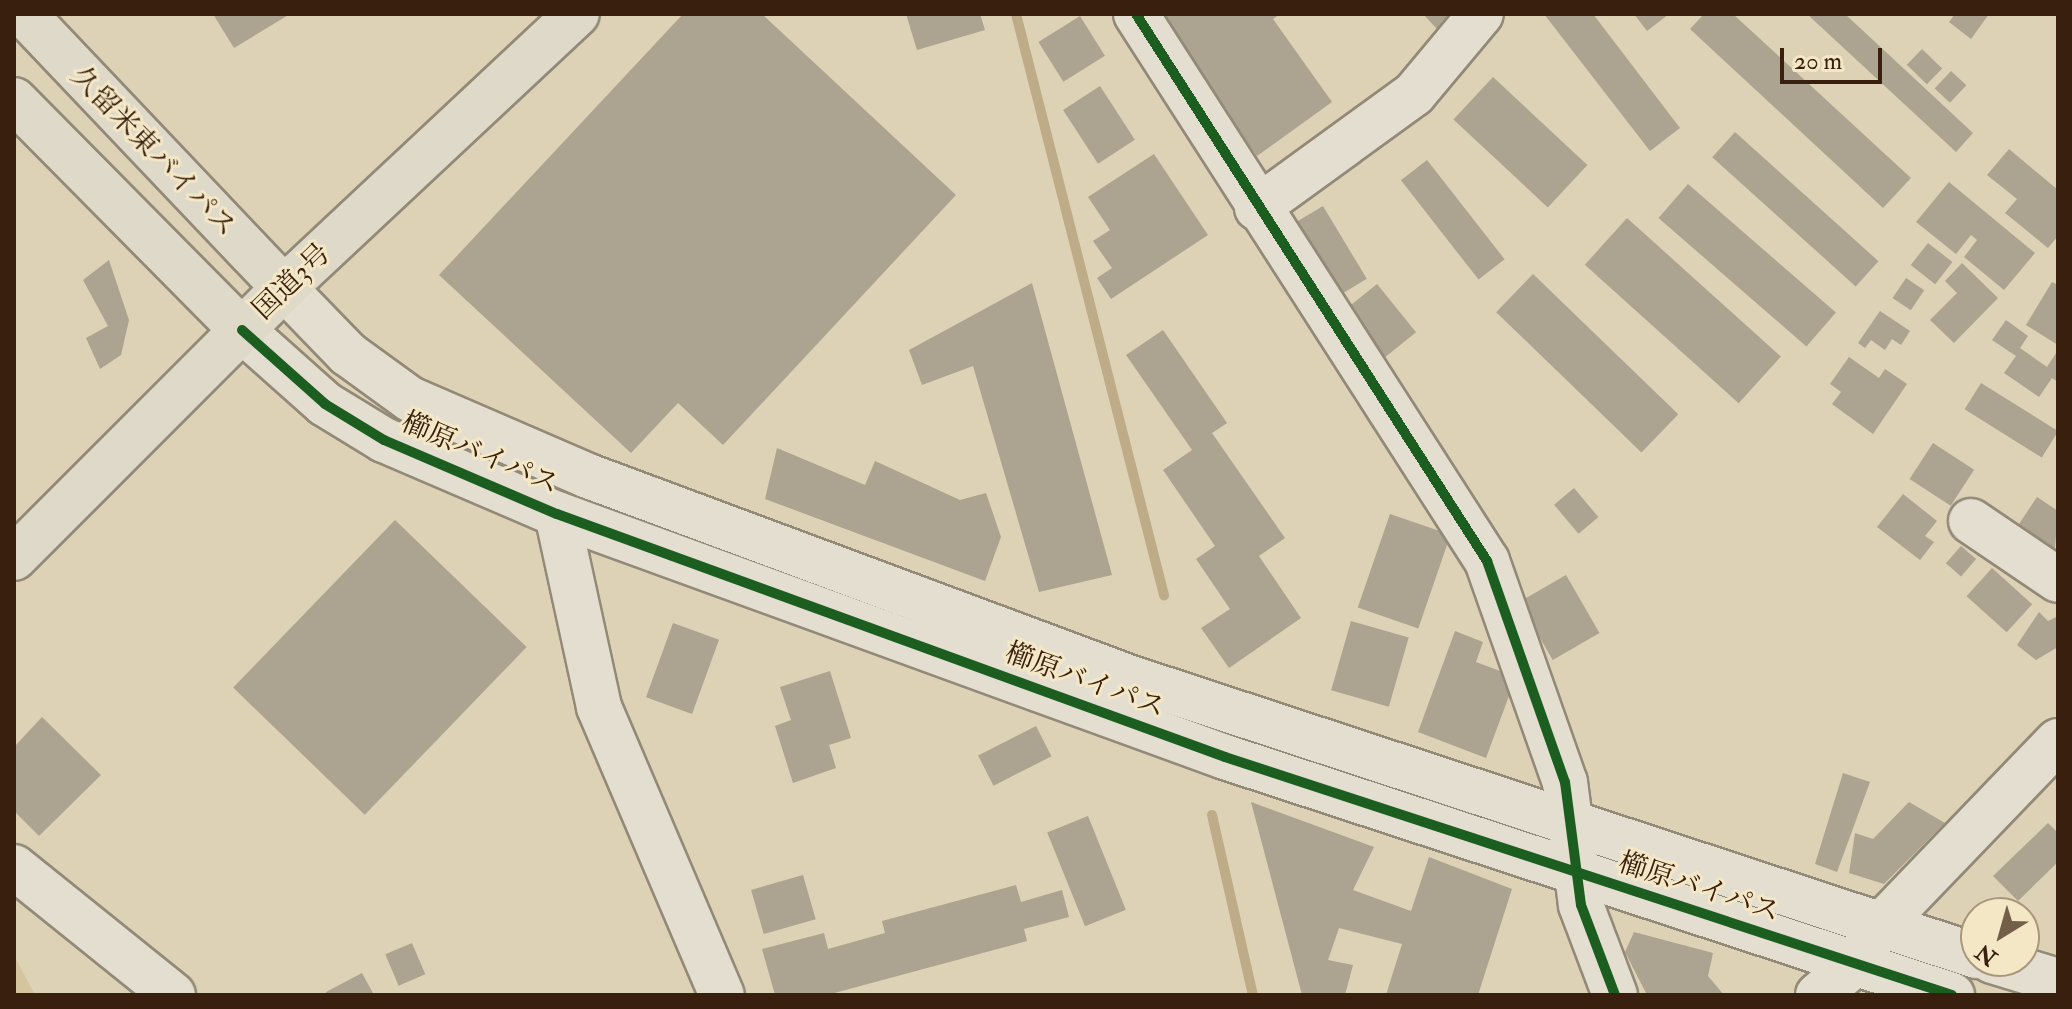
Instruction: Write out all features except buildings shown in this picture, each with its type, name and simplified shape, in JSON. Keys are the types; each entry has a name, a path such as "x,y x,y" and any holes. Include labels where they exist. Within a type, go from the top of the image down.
{"highway":[{"name":"久留米東バイパス","path":"24,14 284,288"},
{"name":"国道3号","path":"14,558 284,288 577,14"},
{"path":"14,100 242,330"}],"street":[{"path":"1136,14 1257,208 1487,561 1565,782 1577,873 1615,995"},
{"path":"1257,208 1414,94 1481,14"},
{"name":"櫛原バイパス","path":"284,288 352,357 410,399 469,429 1131,678 1960,951"},
{"name":"櫛原バイパス","path":"242,330 325,404 384,440 557,514 1225,757 1952,995"},
{"path":"557,514 599,707 722,995"},
{"path":"1971,521 2058,580"},
{"path":"1818,995 1855,964 1879,927 2058,741"},
{"path":"14,867 173,995"}],"shaded area":[{"path":"14,955 35,995 14,995"}],"waterway":[{"path":"1016,14 1164,595"},
{"path":"1212,815 1253,995"}],"cycle path":[{"path":"1136,14 1487,561 1565,782 1581,905 1615,995"},
{"path":"242,330 325,404 384,440 557,514 1225,757 1952,995"}]}
